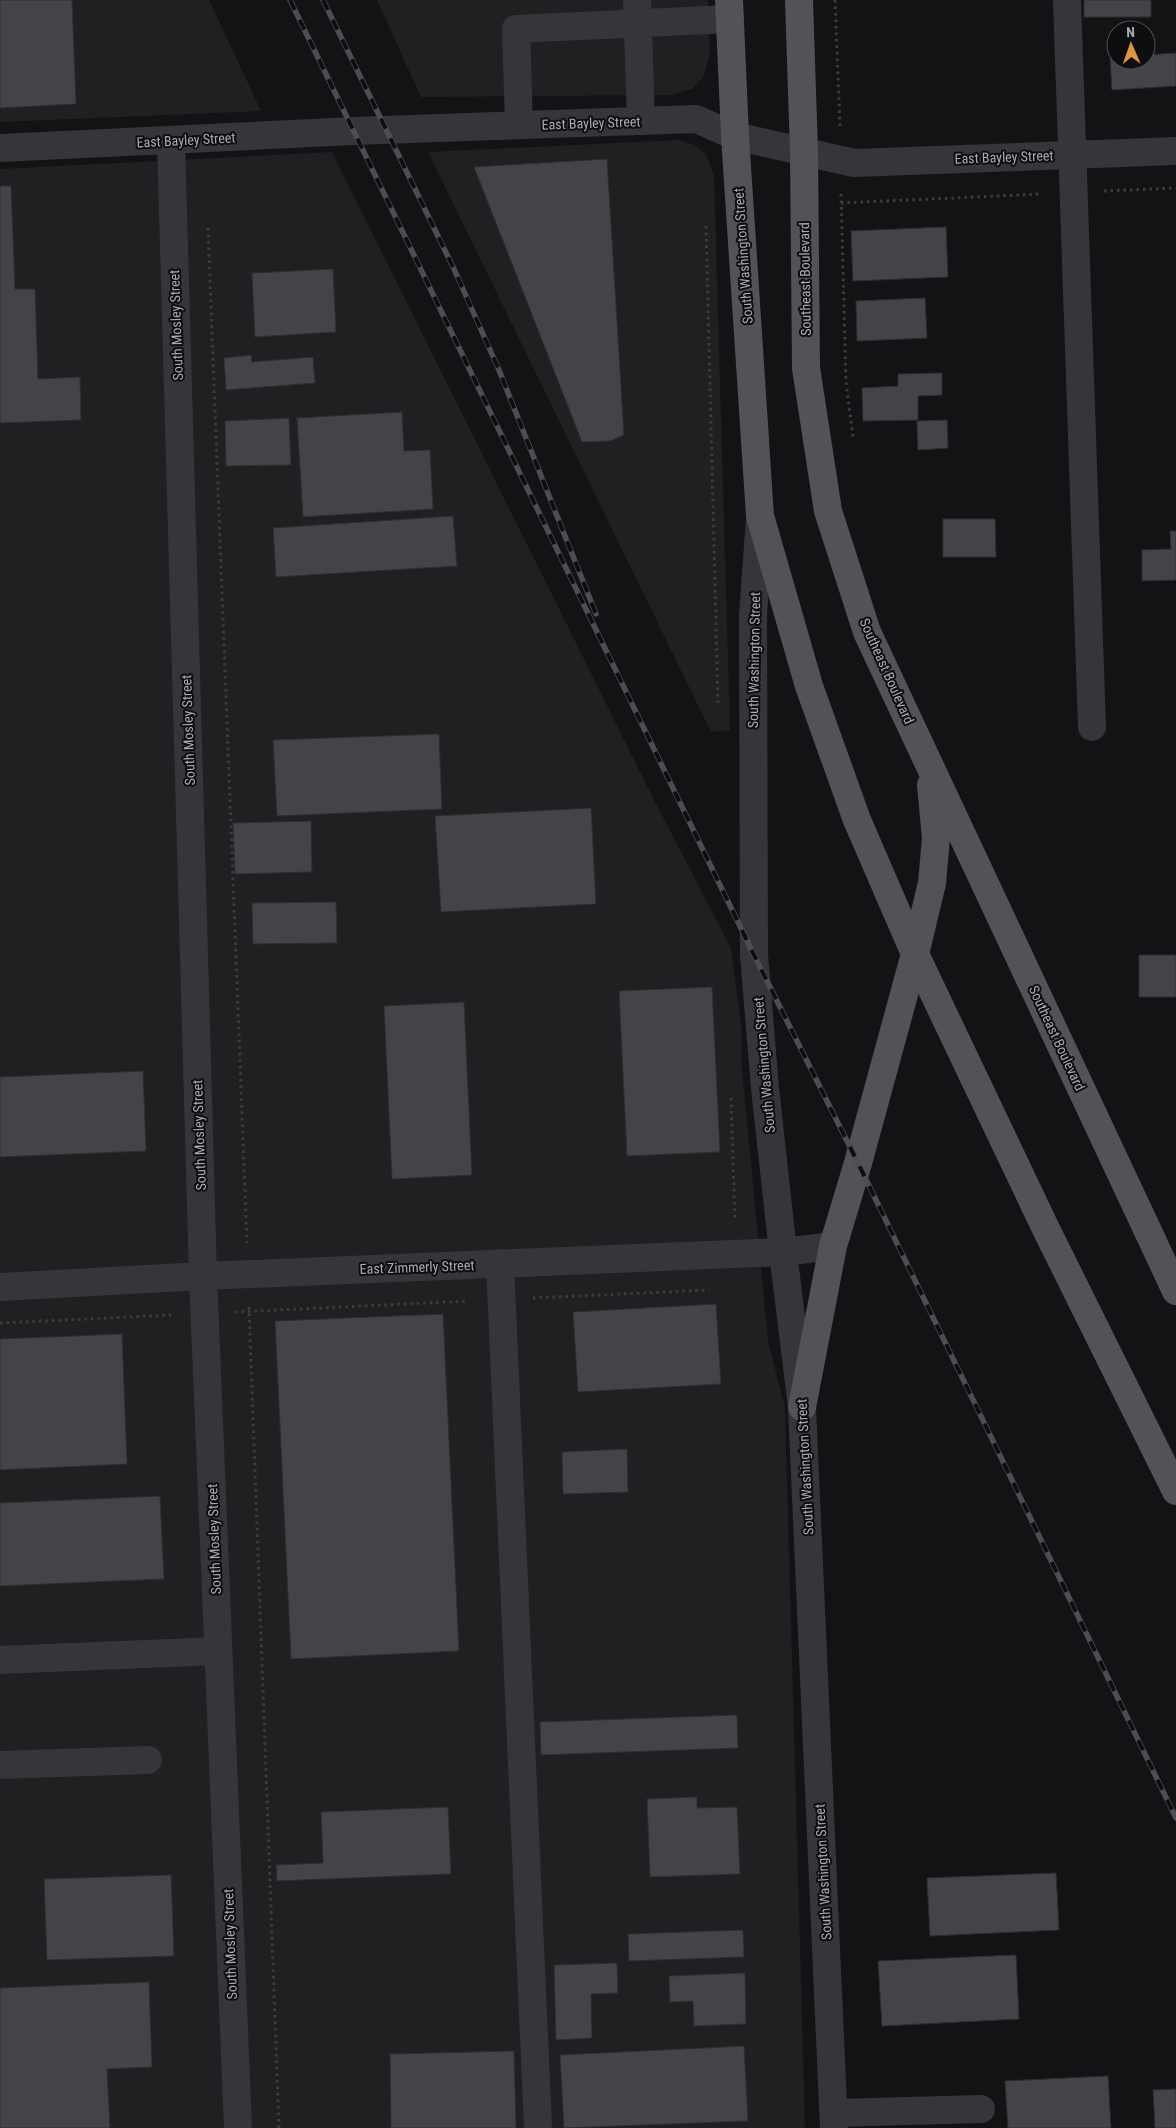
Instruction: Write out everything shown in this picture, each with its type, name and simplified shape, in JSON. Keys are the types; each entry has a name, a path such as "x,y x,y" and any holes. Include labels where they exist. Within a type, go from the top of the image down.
{"main road":[{"name":"Southeast Boulevard","path":"799,0 804,152 806,368 828,511 867,632 1176,1291"},
{"name":"South Washington Street","path":"730,9 735,136 760,516"},
{"path":"760,516 812,695 857,820 915,954 1045,1227 1176,1491"},
{"path":"802,1407 833,1246 915,954 932,883 936,838 930,768"}],"street":[{"path":"1067,0 1092,727"},
{"path":"519,125 516,28 638,12 730,9"},
{"path":"638,12 642,121"},
{"name":"East Bayley Street","path":"0,148 354,131 696,120 735,136 854,164 1176,151"},
{"name":"South Mosley Street","path":"171,141 204,1314 238,2128"},
{"name":"South Washington Street","path":"760,516 753,615 754,955 765,1088 802,1407 834,2121"},
{"name":"East Zimmerly Street","path":"0,1287 203,1276 783,1252 833,1246"},
{"path":"500,1263 538,2128"},
{"path":"0,1660 218,1651"},
{"path":"0,1765 148,1760"},
{"path":"834,2121 981,2108"}],"path":[{"path":"835,0 846,383 853,437"},
{"path":"842,203 1176,188"},
{"path":"706,222 718,710"},
{"path":"731,1091 736,1253"},
{"path":"0,1324 718,1290"}],"shaded area":[{"path":"0,0 209,0 261,111 0,122"},
{"path":"377,0 708,0 710,52 704,76 692,89 671,95 421,97"},
{"path":"678,140 695,145 707,156 714,176 730,730 711,732 428,152"},
{"path":"332,152 654,800 731,948 741,1024 742,1069 768,1341 785,1408 805,2128 0,2128 0,169"}],"building":[{"path":"0,0 72,0 76,104 0,108"},
{"path":"1084,0 1151,0 1151,17 1084,17"},
{"path":"1176,53 1176,86 1112,90 1111,70 1156,70 1156,54"},
{"path":"607,159 624,435 610,441 582,442 474,167"},
{"path":"0,186 11,186 15,289 35,289 38,379 80,377 81,420 0,423"},
{"path":"946,227 948,277 853,281 851,231"},
{"path":"333,269 336,332 255,337 252,273"},
{"path":"925,298 927,338 857,341 856,301"},
{"path":"251,355 252,362 313,357 315,383 226,390 224,358"},
{"path":"942,373 942,395 918,396 918,420 863,421 862,388 898,386 898,374"},
{"path":"402,412 404,451 430,450 433,509 303,517 297,418"},
{"path":"289,418 291,465 226,466 225,421"},
{"path":"947,420 948,448 918,450 917,421"},
{"path":"453,516 457,566 276,577 273,528"},
{"path":"943,519 995,519 996,557 943,557"},
{"path":"1170,531 1176,531 1176,580 1142,581 1142,550 1171,549"},
{"path":"439,734 442,809 277,816 273,740"},
{"path":"591,808 596,904 441,912 435,816"},
{"path":"311,821 312,872 235,874 233,823"},
{"path":"336,902 337,943 253,944 252,903"},
{"path":"1139,955 1176,955 1176,997 1139,997"},
{"path":"712,987 720,1152 627,1156 619,991"},
{"path":"464,1002 472,1175 392,1179 384,1006"},
{"path":"143,1071 146,1151 0,1157 0,1077"},
{"path":"716,1304 721,1384 578,1392 573,1312"},
{"path":"443,1314 459,1651 291,1659 275,1321"},
{"path":"122,1334 127,1464 0,1470 0,1339"},
{"path":"627,1449 628,1492 563,1494 562,1452"},
{"path":"160,1496 164,1579 0,1586 0,1503"},
{"path":"737,1715 738,1748 541,1755 540,1722"},
{"path":"697,1797 697,1808 737,1807 740,1874 650,1877 647,1799"},
{"path":"448,1807 451,1874 277,1881 276,1865 323,1863 321,1812"},
{"path":"1056,1873 1059,1930 930,1936 927,1878"},
{"path":"171,1875 174,1956 47,1960 44,1879"},
{"path":"743,1930 744,1957 629,1961 628,1934"},
{"path":"1016,1955 1019,2019 882,2026 878,1961"},
{"path":"617,1963 618,1993 591,1994 592,2038 556,2040 554,1965"},
{"path":"745,1973 746,2024 694,2026 693,2001 670,2002 669,1976"},
{"path":"149,1982 152,2067 107,2069 110,2128 0,2128 0,1988"},
{"path":"744,2046 748,2121 564,2128 560,2055"},
{"path":"514,2051 516,2128 391,2128 390,2054"},
{"path":"1108,2076 1111,2128 1008,2128 1005,2081"},
{"path":"1176,2089 1176,2128 1155,2128 1153,2090"}],"railway":[{"path":"290,0 1176,1818"},
{"path":"323,0 454,269 499,370 596,614"}]}
